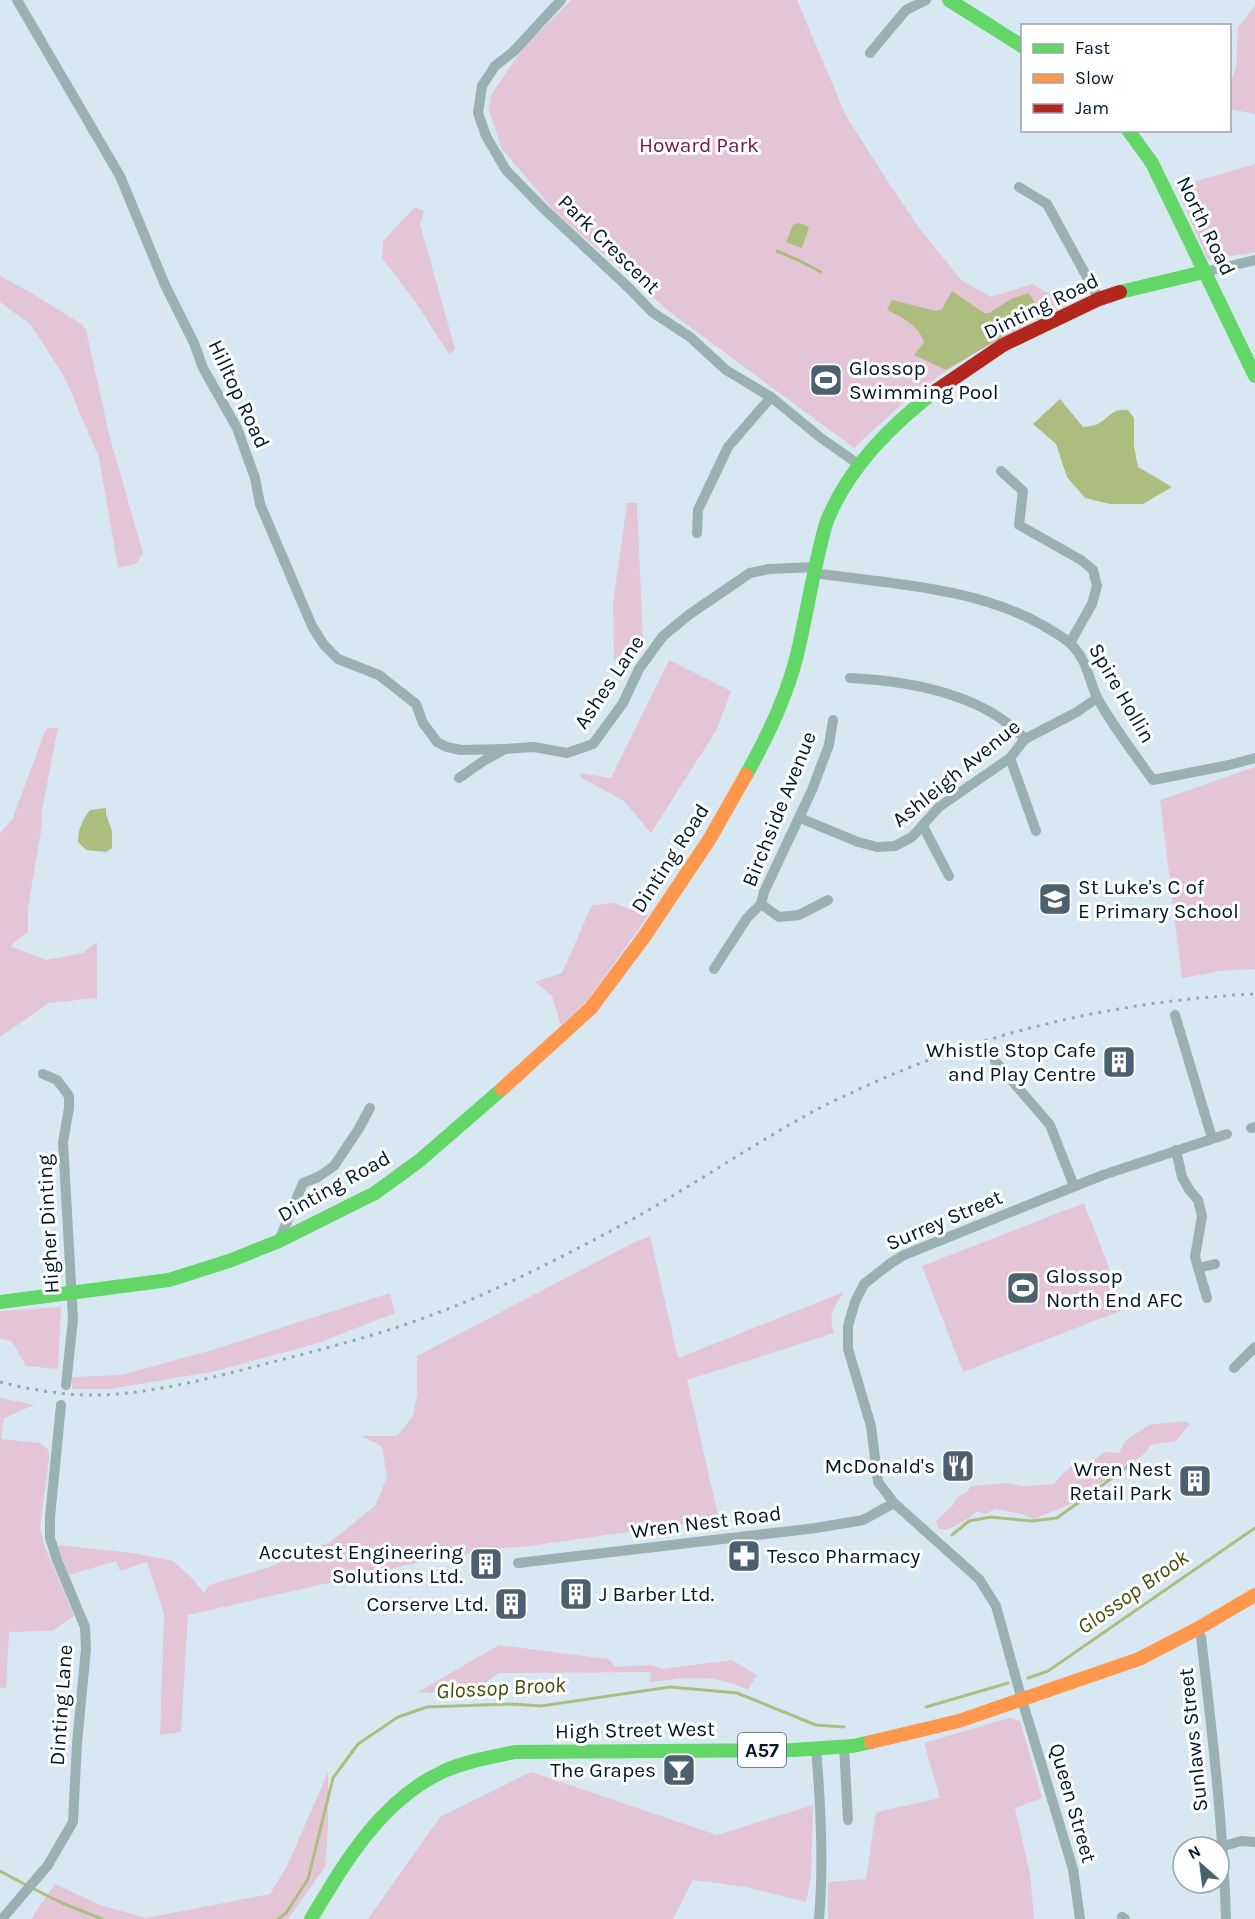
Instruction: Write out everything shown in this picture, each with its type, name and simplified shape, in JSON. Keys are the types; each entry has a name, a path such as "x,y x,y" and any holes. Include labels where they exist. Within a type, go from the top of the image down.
{"street":[{"name":"Hilltop Road","path":"17,0 120,176 165,285 194,343 202,368 240,437 255,478 260,504 312,626 324,645 338,660 379,675 416,704 423,723 437,742 461,750 505,749"},
{"name":"Park Crescent","path":"561,0 513,52 495,66 482,86 478,113 486,136 506,170 652,312 690,337 726,370 771,397 821,438 858,464"},
{"path":"870,53 906,10 926,0"},
{"path":"949,0 1021,45"},
{"name":"North Road","path":"1129,132 1152,163 1255,376"},
{"path":"1019,187 1047,204 1100,299"},
{"path":"1204,272 1255,260"},
{"name":"Dinting Road","path":"0,1302 169,1280 228,1261 279,1241 375,1193 419,1161 539,1057 591,1008 644,937 709,840 760,750 783,700 796,659 814,570 827,521 858,464 913,408 957,375 1003,345 1100,299 1204,272"},
{"path":"697,533 698,510 728,447 771,397"},
{"path":"1001,471 1023,491 1020,525 1081,560 1093,570 1097,586 1092,604 1070,643"},
{"name":"Ashes Lane","path":"459,778 505,749 534,747 567,753 593,744 623,703 639,669 663,636 690,614 750,573 769,569 814,570"},
{"name":"Spire Hollin","path":"814,570 990,602 1032,620 1070,643 1086,664 1097,698 1122,739 1154,780 1255,758"},
{"path":"850,678 927,687 974,704 995,715 1025,739"},
{"name":"Ashleigh Avenue","path":"800,818 858,842 876,847 895,846 912,837 939,807 1010,758 1025,739 1077,712 1097,698"},
{"name":"Birchside Avenue","path":"714,969 747,918 761,904 764,892 800,818 829,745 833,720"},
{"path":"1010,758 1036,831"},
{"path":"922,826 949,876"},
{"path":"761,904 779,917 800,915 828,900"},
{"path":"1175,1015 1212,1138"},
{"path":"995,1061 1050,1125 1074,1186"},
{"name":"Higher Dinting","path":"43,1074 57,1080 69,1096 63,1142 73,1319 66,1385"},
{"path":"279,1241 303,1183 318,1177 334,1166 370,1108"},
{"name":"Surrey Street","path":"1022,1700 996,1606 991,1596 979,1579 894,1503 878,1482 871,1426 848,1349 848,1326 851,1314 864,1284 904,1255 1074,1186 1227,1134"},
{"path":"1176,1150 1182,1177 1198,1200 1203,1216 1195,1257 1207,1298"},
{"path":"1198,1268 1215,1264"},
{"path":"1234,1368 1255,1347"},
{"name":"Dinting Lane","path":"2,1919 41,1872 65,1838 73,1822 77,1743 86,1649 85,1627 50,1538 61,1405"},
{"name":"Wren Nest Road","path":"518,1563 816,1528 863,1520 894,1503"},
{"name":"High Street West","path":"311,1919 363,1838 385,1813 403,1796 425,1781 462,1762 515,1752 816,1749 874,1742 959,1721 1139,1659 1255,1595"},
{"name":"Sunlaws Street","path":"1197,1629 1201,1637 1223,1835"},
{"name":"Queen Street","path":"1022,1700 1073,1869 1080,1919"},
{"path":"844,1746 848,1820"},
{"path":"816,1749 821,1810 822,1888 819,1919"},
{"path":"1231,1844 1241,1840 1255,1842"},
{"name":"Sunlaws Street","path":"1225,1895 1226,1919"}],"green space":[{"name":"Howard Park","path":"571,0 797,0 846,116 920,229 961,280 991,297 1032,284 1069,304 986,346 917,390 854,448 670,312 556,213 502,149 489,110 491,95 523,48"},
{"path":"1255,6 1255,114 1231,109 1231,80 1236,67 1238,27"},
{"path":"1255,164 1255,252 1208,260 1176,187"},
{"path":"415,207 424,211 420,224 455,349 449,354 416,303 382,258 383,241"},
{"path":"0,276 80,323 86,330 109,434 143,553 136,564 118,568 99,458 65,378 31,325 0,302"},
{"path":"627,503 637,503 643,640 614,660 613,603"},
{"path":"669,660 731,691 717,729 651,833 624,801 582,778 580,773 611,778"},
{"path":"58,727 42,810 42,826 28,908 28,932 10,946 46,960 83,953 97,942 97,998 49,1003 0,1037 0,833 12,820 46,729"},
{"path":"1255,767 1255,969 1220,971 1182,978 1160,800"},
{"path":"614,903 648,916 587,1001 561,1025 552,996 535,982 562,973 592,905"},
{"name":"Glossop North End AFC","path":"1084,1203 1125,1309 963,1372 922,1266"},
{"path":"650,1236 678,1358 844,1292 833,1312 831,1321 834,1333 687,1380 719,1519 429,1560 188,1615 181,1732 160,1735 164,1614 147,1562 120,1571 116,1561 69,1575 57,1545 133,1553 173,1561 204,1593 209,1585 267,1568 330,1542 375,1506 387,1477 382,1446 361,1436 397,1436 413,1416 417,1395 417,1356"},
{"path":"390,1293 395,1313 318,1343 216,1371 110,1389 72,1389 72,1377 122,1375 212,1350"},
{"path":"61,1307 58,1369 26,1366 12,1341 0,1339 0,1311"},
{"path":"0,1398 34,1405 4,1418 1,1439 39,1443 48,1449 49,1458 40,1528 45,1547 74,1616 52,1631 9,1632 6,1689 0,1687"},
{"path":"1184,1421 1190,1424 1176,1441 1151,1445 1143,1455 1115,1477 1084,1490 1073,1503 1034,1519 1022,1514 995,1509 985,1514 977,1511 953,1527 944,1530 938,1528 936,1521 953,1505 957,1497 967,1492 971,1486 1007,1483 1023,1486 1054,1484 1075,1464 1090,1463 1105,1452 1119,1453 1125,1441 1149,1425"},
{"path":"499,1645 608,1659 616,1667 652,1665 662,1669 732,1660 757,1675 748,1690 723,1681 700,1678 650,1682 651,1672 499,1673 467,1695 418,1692"},
{"path":"1009,1718 1021,1724 1042,1798 1015,1808 1030,1874 1034,1919 828,1919 828,1882 866,1879 876,1812 940,1798 924,1743"},
{"path":"328,1772 325,1867 288,1919 31,1919 55,1884 100,1905 146,1918 270,1894 288,1864"},
{"path":"531,1772 717,1835 813,1805 811,1878 806,1902 746,1887 693,1880 673,1919 368,1919 440,1817"}],"shaded area":[{"path":"798,223 809,228 802,248 786,242 793,225"},
{"path":"952,291 984,313 989,313 1011,299 1029,293 1041,314 946,370 914,355 924,342 922,336 909,323 887,310 892,300 936,311 942,309"},
{"path":"1060,399 1083,427 1098,424 1115,412 1128,410 1134,418 1134,446 1138,467 1172,487 1143,504 1110,504 1085,498 1067,477 1056,444 1033,424"},
{"path":"106,808 112,831 112,848 106,852 86,850 78,842 83,822 90,810"}],"waterway":[{"path":"777,251 821,272"},
{"path":"952,1535 969,1521 991,1517 1032,1521 1057,1518 1133,1463"},
{"name":"Glossop Brook","path":"1028,1678 1048,1671 1255,1528"},
{"name":"Glossop Brook","path":"926,1707 1008,1683"},
{"name":"Glossop Brook","path":"278,1919 286,1913 308,1879 333,1778 358,1744 398,1717 427,1707 512,1704 541,1706 670,1687 737,1693 816,1725 844,1727"},
{"name":"Glossop Brook","path":"0,1871 26,1885"},
{"name":"Glossop Brook","path":"32,1888 102,1919"}],"railway":[{"path":"0,1382 75,1395 121,1394 183,1384 370,1336 456,1306 528,1273 643,1213 814,1111 928,1060 1019,1031 1112,1010 1207,997 1255,994"}],"traffic: fast":[{"path":"949,0 1021,45"},
{"path":"1129,132 1152,163 1255,376"},
{"path":"1120,292 1204,272"},
{"path":"746,775 775,718 792,674 823,534 836,502 859,465 873,448 904,417 937,390"},
{"path":"0,1302 169,1280 229,1261 279,1241 375,1193 419,1161 502,1089"},
{"path":"311,1919 351,1855 383,1816 401,1798 422,1783 461,1765 515,1752 793,1750 853,1746 871,1742"}],"traffic: slow":[{"path":"502,1089 591,1008 644,937 709,840 746,775"},
{"path":"871,1742 959,1721 1139,1659 1255,1595"}],"traffic: jam":[{"path":"937,390 1003,345 1099,299 1120,292"}],"place":[{"name":"Glossop Swimming Pool","path":"826,380"},
{"name":"St Luke's C of E Primary School","path":"1055,899"},
{"name":"Whistle Stop Cafe and Play Centre","path":"1119,1062"},
{"name":"Glossop North End AFC","path":"1023,1288"},
{"name":"McDonald's","path":"958,1466"},
{"name":"Wren Nest Retail Park","path":"1195,1481"},
{"name":"Tesco Pharmacy","path":"744,1556"},
{"name":"Accutest Engineering Solutions Ltd.","path":"486,1564"},
{"name":"J Barber Ltd.","path":"576,1594"},
{"name":"Corserve Ltd.","path":"511,1604"},
{"name":"The Grapes","path":"679,1770"}]}
